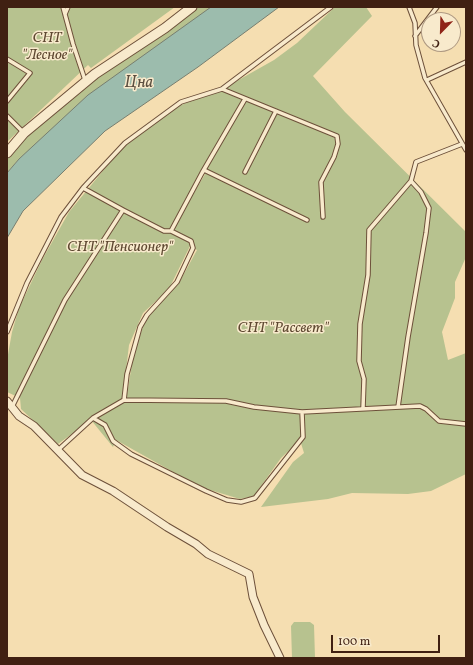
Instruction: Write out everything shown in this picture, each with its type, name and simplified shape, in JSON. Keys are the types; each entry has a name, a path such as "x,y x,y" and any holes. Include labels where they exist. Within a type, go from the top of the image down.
{"street":[{"path":"7,153 24,133 94,74 165,28 192,7"},
{"path":"7,401 11,408 34,426 82,475 113,491 167,527 196,544 208,554 249,574 254,597 264,625 280,658"}],"lane":[{"path":"63,7 86,82"},
{"path":"65,15 68,7"},
{"path":"7,332 27,283 61,217 83,188 125,143 181,102 222,90 331,7"},
{"path":"409,7 415,23 416,45 427,80 466,150"},
{"path":"415,36 437,7"},
{"path":"7,59 30,73 7,101"},
{"path":"427,80 466,62"},
{"path":"222,90 337,136 338,144 334,157 321,182 323,217"},
{"path":"171,231 245,99"},
{"path":"245,172 276,111"},
{"path":"7,116 24,133"},
{"path":"363,408 364,379 359,361 360,324 368,275 369,230 411,181 416,162 462,144"},
{"path":"204,170 308,220"},
{"path":"398,407 429,208 421,192 411,181"},
{"path":"83,188 164,231 171,231 191,241 193,248 177,282 147,315 140,327 127,374 124,400"},
{"path":"11,408 65,300 123,210"},
{"path":"57,451 93,418 124,400 226,401 254,407 302,412 420,406 426,409 439,421 466,424"},
{"path":"93,418 105,425 113,441 131,454 206,491 227,500 241,502 255,498 303,437 302,412"}],"green space":[{"name":"СНТ \"Лесное\"","path":"7,7 175,7 91,68 88,65 7,142"},
{"path":"190,7 211,7 19,159 7,173 7,159 25,139 79,89"},
{"name":"СНТ \"Рассвет\"","path":"335,7 366,7 372,16 313,76 345,112 465,231 466,257 455,282 455,298 442,332 448,360 466,353 466,474 431,491 408,494 352,493 328,499 261,507 293,462 304,453 300,440 281,458 254,496 240,499 200,487 116,440 113,447 91,420 58,444 21,409 20,398 7,392 7,360 12,332 19,308 42,260 69,212 130,138 173,109 215,89 219,91 274,60 297,43","holes":["203,169 207,171 186,206 183,204","190,246 197,250 180,281 145,320 133,358 127,394 123,396 129,345 143,313 169,289"]},
{"path":"294,622 310,622 314,625 315,658 292,658 291,626"}],"water":[{"name":"Цна","path":"211,7 279,7 198,67 105,131 23,211 7,238 7,173 19,159 88,95"}],"park label":[{"name":"СНТ \"Пенсионер\"","path":"120,248"}]}
